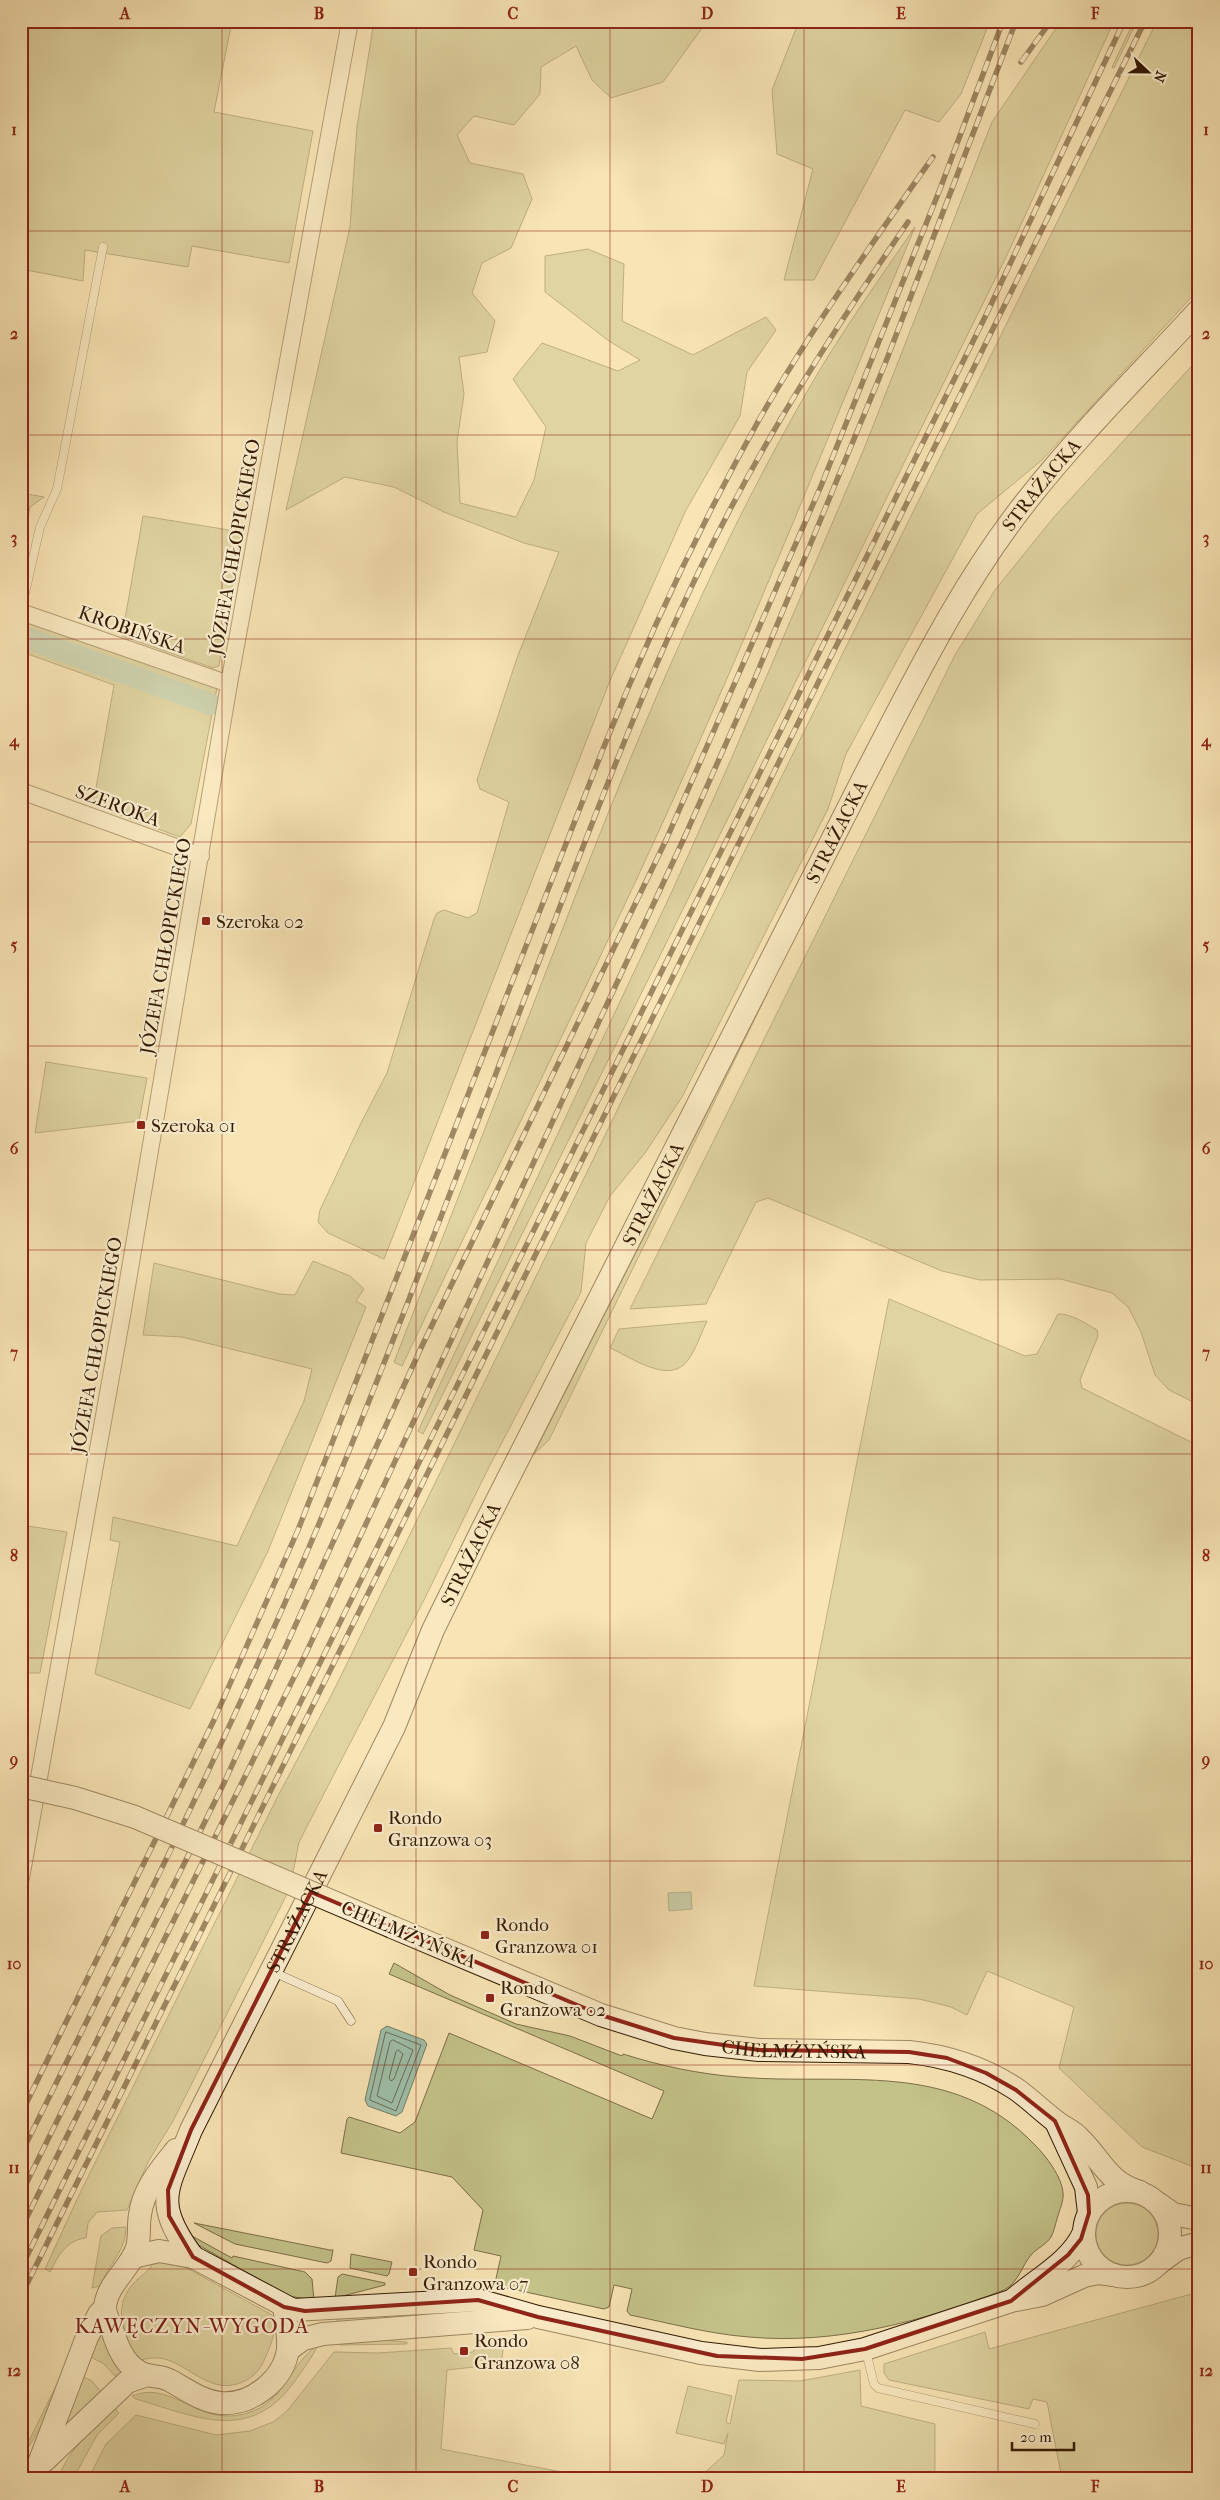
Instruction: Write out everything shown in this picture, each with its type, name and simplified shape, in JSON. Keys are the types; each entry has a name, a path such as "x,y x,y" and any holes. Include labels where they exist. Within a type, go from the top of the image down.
{"main road":[{"name":"STRAŻACKA","path":"193,2256 173,2226 166,2200 191,2130 397,1721 433,1630 482,1530 926,657 972,579 1029,498 1199,310"},
{"name":"CHEŁMŻYŃSKA","path":"21,1786 82,1800 135,1817 601,2016 674,2038 705,2044 759,2050 909,2052 959,2062 1007,2084 1078,2136 1114,2180 1140,2192"},
{"name":"CHEŁMŻYŃSKA","path":"1055,2121 1086,2187 1087,2222"},
{"name":"STRAŻACKA","path":"133,2257 139,2240 140,2214 145,2193 151,2182 191,2130"},
{"path":"1011,2301 1068,2255 1078,2244 1095,2205 1111,2194 1120,2191 1140,2192 1173,2214 1199,2219"},
{"path":"1156,2266 1166,2252 1170,2236 1170,2224 1159,2204"},
{"path":"1087,2222 1087,2250 1094,2261 1114,2275"},
{"path":"36,2472 88,2337 99,2314 105,2308 114,2286 133,2257 159,2251 193,2256 284,2308 305,2311 478,2300 538,2317 701,2353 748,2359 802,2359 865,2349 1011,2301 1042,2295 1090,2274 1136,2276 1156,2266 1178,2249 1199,2242"},
{"path":"105,2308 118,2349 130,2365 147,2375"},
{"path":"284,2308 288,2350"},
{"path":"36,2472 127,2382 147,2375 160,2376 204,2399 220,2403 233,2402 248,2399 267,2386 277,2374 288,2350 302,2339 323,2334 538,2317"}],"street":[{"name":"JÓZEFA CHŁOPICKIEGO","path":"21,1878 201,856 229,684 350,21"},
{"name":"KROBIŃSKA","path":"21,612 229,684"},
{"name":"SZEROKA","path":"21,791 201,856"}],"lane":[{"path":"21,612 40,527 57,489 103,247"},
{"path":"271,1971 338,2001 351,2021"},
{"path":"865,2349 874,2384 878,2388 1035,2424"}],"highlighted area":[{"path":"311,1892 601,2015 674,2038 759,2050 909,2052 947,2058 986,2073 1016,2090 1055,2121 1088,2195 1089,2213 1081,2239 1068,2255 1011,2301 865,2349 802,2359 717,2356 538,2317 478,2300 305,2311 284,2307 193,2257 169,2216 168,2190 191,2130"}],"shaded area":[{"path":"21,21 232,21 214,112 313,131 289,263 192,246 188,267 85,250 83,281 21,269"},
{"path":"374,21 714,21 705,24 663,82 611,98 592,80 576,46 541,67 540,94 514,125 474,116 457,135 470,163 523,174 532,199 511,248 482,263 472,293 495,321 487,352 459,357 464,394 457,442 460,503 516,517 534,480 546,427 513,379 542,343 618,371 640,360 609,341 545,292 545,256 588,249 624,264 622,321 693,355 766,317 776,330 747,372 740,416 686,510 609,683 384,1259 328,1233 318,1222 320,1210 387,1073 437,913 444,910 468,918 477,913 509,802 480,789 477,780 517,658 559,552 524,543 444,512 394,487 345,477 286,510 350,227 357,127"},
{"path":"799,21 990,21 961,94 939,122 905,110 814,280 784,280 813,169 777,154 772,90"},
{"path":"1061,21 1114,21 1008,253 423,1434 418,1431 674,887 729,764 864,449 992,122"},
{"path":"1134,21 1137,21 1114,68 1112,67"},
{"path":"1157,21 1199,21 1199,289 1042,460 977,514 846,754 828,809 682,1097 645,1153 610,1196 586,1243 581,1292 487,1471 422,1604 299,1842 290,1888 173,2121 148,2162 127,2210 97,2212 88,2223 86,2238 79,2239 68,2245 50,2272 45,2269 79,2195 278,1796 334,1690 693,955"},
{"path":"915,227 701,739 603,951 402,1366 394,1362 612,803 671,663 736,525 808,390 846,328"},
{"path":"1199,358 1199,1405 1169,1390 1155,1375 1141,1332 1128,1307 1112,1293 1061,1279 980,1280 942,1271 768,1198 756,1202 706,1304 630,1309 955,655 995,590 1054,517"},
{"path":"21,493 44,497 30,507 21,554"},
{"path":"143,516 241,532 219,666 213,668 122,636"},
{"path":"21,619 217,688 191,824 180,837 93,805 114,685 25,653 21,675"},
{"path":"768,992 549,1440 534,1454"},
{"path":"46,1062 147,1078 139,1121 35,1133"},
{"path":"21,1173 27,1173 21,1212"},
{"path":"313,1261 350,1276 364,1289 356,1301 366,1307 268,1551 190,1709 95,1674 120,1542 110,1540 113,1517 237,1546 304,1401 312,1369 182,1337 143,1335 154,1263 279,1294 295,1295"},
{"path":"889,1299 1025,1356 1037,1354 1058,1314 1078,1319 1097,1330 1098,1336 1080,1380 1082,1388 1199,1446 1199,2169 1142,2147 1059,2068 1074,2007 987,1971 967,2015 951,2007 919,1999 754,1986"},
{"path":"707,1321 688,1360 680,1367 671,1370 650,1367 610,1348 619,1329"},
{"path":"21,1525 67,1532 40,1673 21,1673"},
{"path":"394,1963 450,1995 516,2024 570,2036 622,2056 623,2054 680,2069 723,2076 896,2082 933,2088 969,2099 1003,2117 1035,2145 1053,2167 1060,2180 1063,2196 1053,2233 1047,2242 1031,2255 1013,2283 1004,2290 911,2321 847,2334 782,2339 734,2336 630,2315 627,2311 632,2289 614,2285 609,2307 604,2309 498,2286 495,2283 501,2256 474,2250 483,2210 452,2177 341,2153 347,2119 349,2117 400,2133 415,2122 449,2033 652,2119 664,2091 389,1974"},
{"path":"1121,2203 1133,2203 1149,2212 1156,2222 1158,2234 1156,2246 1149,2256 1133,2265 1121,2265 1110,2260 1101,2251 1096,2240 1096,2228 1101,2217 1110,2208"},
{"path":"194,2223 333,2250 331,2261 327,2263 235,2244"},
{"path":"126,2227 120,2251 100,2286 92,2288 101,2236 112,2228"},
{"path":"192,2236 232,2258 233,2256 305,2272 312,2279 314,2300 288,2296 195,2243"},
{"path":"351,2254 392,2262 389,2274 387,2276 350,2268"},
{"path":"154,2261 185,2267 272,2315 274,2331 272,2341 262,2365 253,2376 240,2383 220,2385 201,2378 165,2359 152,2358 138,2361 125,2333 121,2313 126,2294"},
{"path":"342,2274 385,2283 385,2285 335,2298 338,2277"},
{"path":"1199,2292 1199,2479 1062,2479 1047,2402 1033,2399 1029,2409 889,2380 884,2373 884,2364 985,2332 989,2349"},
{"path":"481,2310 337,2325 337,2319"},
{"path":"99,2325 125,2369 117,2378 104,2364 89,2356"},
{"path":"365,2339 407,2342 407,2344 340,2345 337,2342"},
{"path":"504,2344 501,2364 447,2370 441,2449 599,2479 88,2479 106,2444 136,2415 216,2435 250,2431 273,2422 287,2411 334,2352 378,2353 451,2348 454,2354 473,2352 476,2346"},
{"path":"318,2345 295,2381 278,2401 260,2413 241,2419 201,2418 136,2399 132,2396 148,2392 162,2394 204,2411 219,2415 236,2416 256,2410 266,2404 282,2388 301,2361"},
{"path":"860,2370 861,2406 935,2424 935,2472 938,2479 698,2479 724,2455 728,2433 724,2444 676,2433 688,2386 732,2396 726,2422 730,2424 739,2380 800,2381"},
{"path":"62,2374 50,2412 21,2459 21,2457"},
{"path":"82,2376 92,2381 101,2392 66,2425 64,2423"},
{"path":"115,2408 119,2413 97,2435 73,2479 58,2479 62,2468 75,2449"}],"water":[{"path":"691,1892 692,1909 669,1911 668,1893"},
{"path":"387,2026 424,2040 427,2044 402,2112 396,2116 368,2106 365,2100 381,2030"}],"waterway":[{"path":"21,636 210,704"}],"railway":[{"path":"21,2194 224,1783 420,1350 666,840 821,486 940,189 1003,21"},
{"path":"21,2229 307,1651 685,836 755,678 885,364 1016,21"},
{"path":"1021,62 1051,21"},
{"path":"21,2268 987,313 1124,21"},
{"path":"21,2296 1145,21"},
{"path":"21,2114 214,1720 298,1530 603,749 676,581 716,499 780,384 844,286 933,157"},
{"path":"21,2154 108,1979 235,1715 314,1536 403,1314 607,786 679,613 722,525 771,436 851,306 908,222"}],"place":[{"name":"Szeroka 02","path":"206,921"},
{"name":"Szeroka 01","path":"141,1125"},
{"name":"Rondo Granzowa 03","path":"378,1828"},
{"name":"Rondo Granzowa 01","path":"485,1935"},
{"name":"Rondo Granzowa 02","path":"490,1998"},
{"name":"Rondo Granzowa 07","path":"413,2272"},
{"name":"Rondo Granzowa 08","path":"464,2351"}],"district":[{"name":"KAWĘCZYN-WYGODA","path":"192,2326"}]}
